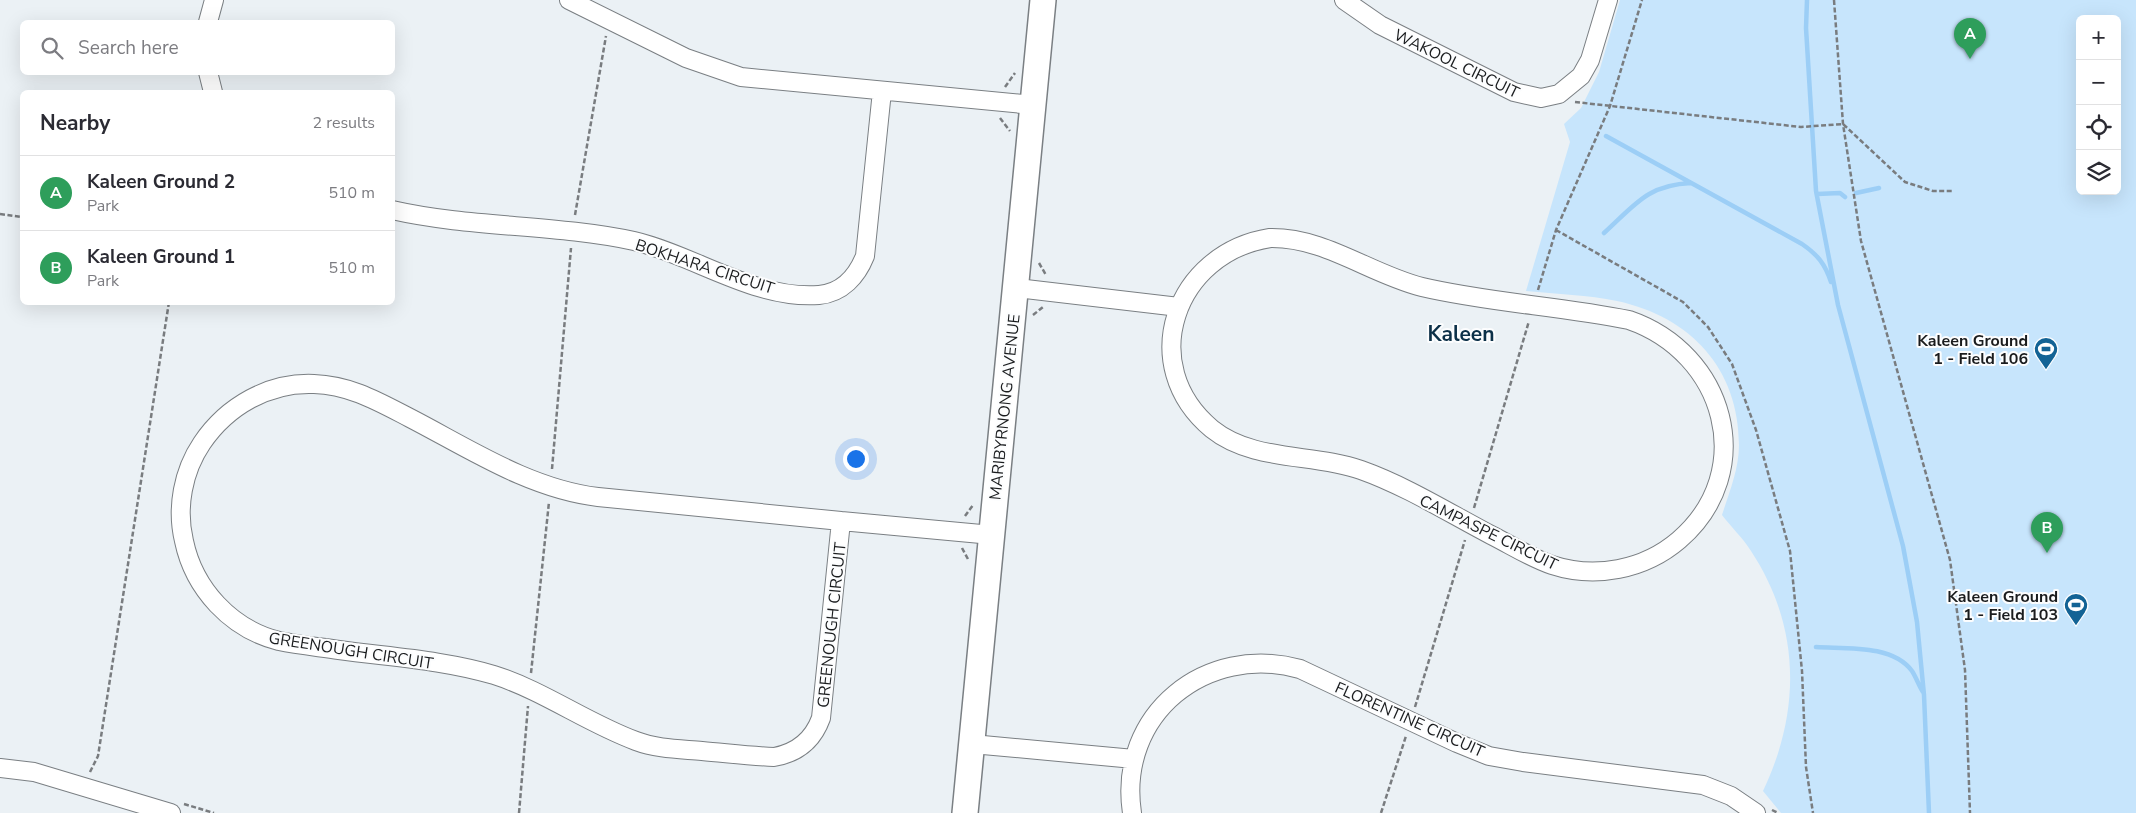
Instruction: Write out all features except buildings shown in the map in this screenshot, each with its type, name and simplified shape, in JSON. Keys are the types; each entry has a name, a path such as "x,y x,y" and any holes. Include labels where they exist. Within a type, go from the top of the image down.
{"street":[{"path":"209,20 214,0"},
{"path":"569,0 686,58 722,72 761,80 1033,105"},
{"name":"MARIBYRNONG AVENUE","path":"965,813 1043,0"},
{"name":"WAKOOL CIRCUIT","path":"1344,0 1366,18 1380,26 1514,92 1532,98 1551,96 1568,89 1586,69 1608,0"},
{"path":"209,75 212,90"},
{"name":"BOKHARA CIRCUIT","path":"395,210 614,238 651,246 729,277 765,288 819,295 836,290 857,272 865,256 882,91"},
{"name":"CAMPASPE CIRCUIT","path":"1284,238 1310,242 1388,275 1423,287 1629,320 1658,332 1682,350 1702,374 1720,415 1723,446 1719,476 1700,518 1679,540 1654,558 1610,571 1579,571 1550,564 1389,482 1358,469 1249,448 1224,437 1194,410 1176,374 1173,360 1173,334 1174,320 1179,307 1196,278 1220,256 1257,240 1284,238"},
{"path":"1016,288 1179,307"},
{"name":"GREENOUGH CIRCUIT","path":"841,520 821,718 813,734 792,752 774,757 764,757 650,745 626,737 507,680 476,670 293,643 250,630 220,607 197,577 190,563 182,534 181,504 187,475 199,447 228,413 268,391 312,383 357,392 521,475 551,488 598,497 841,520 992,535"},
{"name":"FLORENTINE CIRCUIT","path":"1132,813 1130,788 1134,759 1145,731 1157,712 1173,696 1197,678 1240,664 1270,663 1300,670 1473,750 1506,760 1703,785 1731,796 1756,813"},
{"path":"972,744 1134,759"},
{"path":"0,768 21,769 172,813"}],"path":[{"path":"1381,813 1556,230 1610,106 1642,0"},
{"path":"1834,0 1842,124 1861,241 1950,560 1965,670 1970,813"},
{"path":"519,813 529,690 551,488 572,233 608,20"},
{"path":"1551,96 1562,100 1610,106 1801,127 1842,124 1905,182 1933,191 1953,191"},
{"path":"0,214 20,217"},
{"path":"1556,230 1683,302 1708,327 1732,364 1756,430 1790,551 1802,671 1806,767 1813,813"},
{"path":"82,786 98,756 169,305"}],"shaded area":[{"path":"1620,0 2136,0 2136,813 1781,813 1763,791 1775,761 1784,730 1789,700 1790,670 1787,639 1779,609 1767,580 1748,546 1722,515 1735,472 1739,445 1737,418 1730,393 1720,370 1706,350 1688,334 1667,320 1643,309 1606,299 1526,291 1570,142 1564,124 1581,108 1599,72"}],"waterway":[{"path":"1807,0 1806,28 1816,191 1838,305 1903,546 1917,622 1924,695 1929,813"},
{"path":"1606,136 1802,244 1820,260 1831,282"},
{"path":"1604,233 1634,205 1652,192 1691,183"},
{"path":"1856,193 1879,188"},
{"path":"1817,194 1840,193 1845,197"},
{"path":"1816,647 1854,648 1893,656 1912,671 1923,692"}],"place":[{"name":"Kaleen Ground 2","path":"1970,59"},
{"name":"Kaleen Ground 1 - Field 106","path":"2046,370"},
{"name":"Kaleen Ground 1","path":"2047,553"},
{"name":"Kaleen Ground 1 - Field 103","path":"2076,626"}],"district":[{"name":"Kaleen","path":"1461,334"}]}
